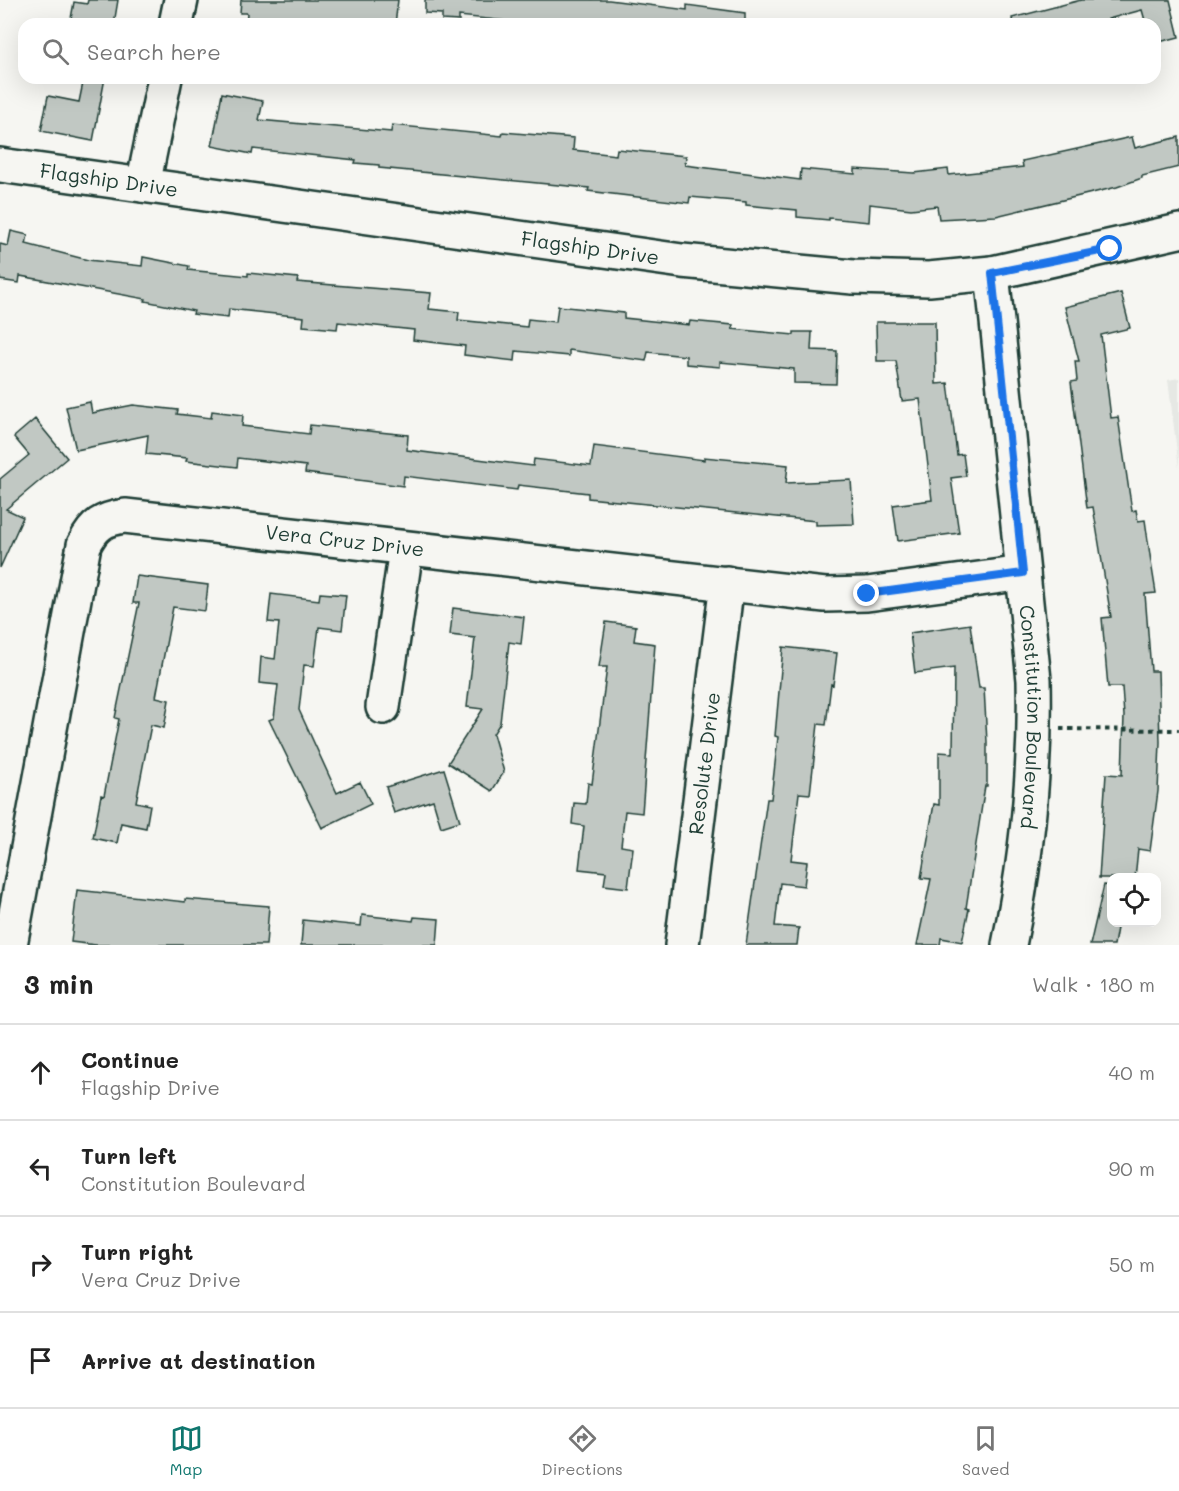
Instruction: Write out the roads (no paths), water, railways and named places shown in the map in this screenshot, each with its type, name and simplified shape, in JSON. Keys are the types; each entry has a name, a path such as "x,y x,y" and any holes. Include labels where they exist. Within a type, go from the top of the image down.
{"street":[{"path":"177,18 181,0"},
{"path":"143,185 164,84"},
{"name":"Flagship Drive","path":"0,165 682,261 853,277 929,279 992,273 1179,231"},
{"name":"Constitution Boulevard","path":"992,273 1034,680 1035,727 1024,874 1009,945"},
{"name":"Vera Cruz Drive","path":"10,945 84,545 93,529 105,519 125,516 825,595 867,594 1023,573"},
{"path":"383,707 406,549"},
{"name":"Resolute Drive","path":"682,945 727,583"}]}
